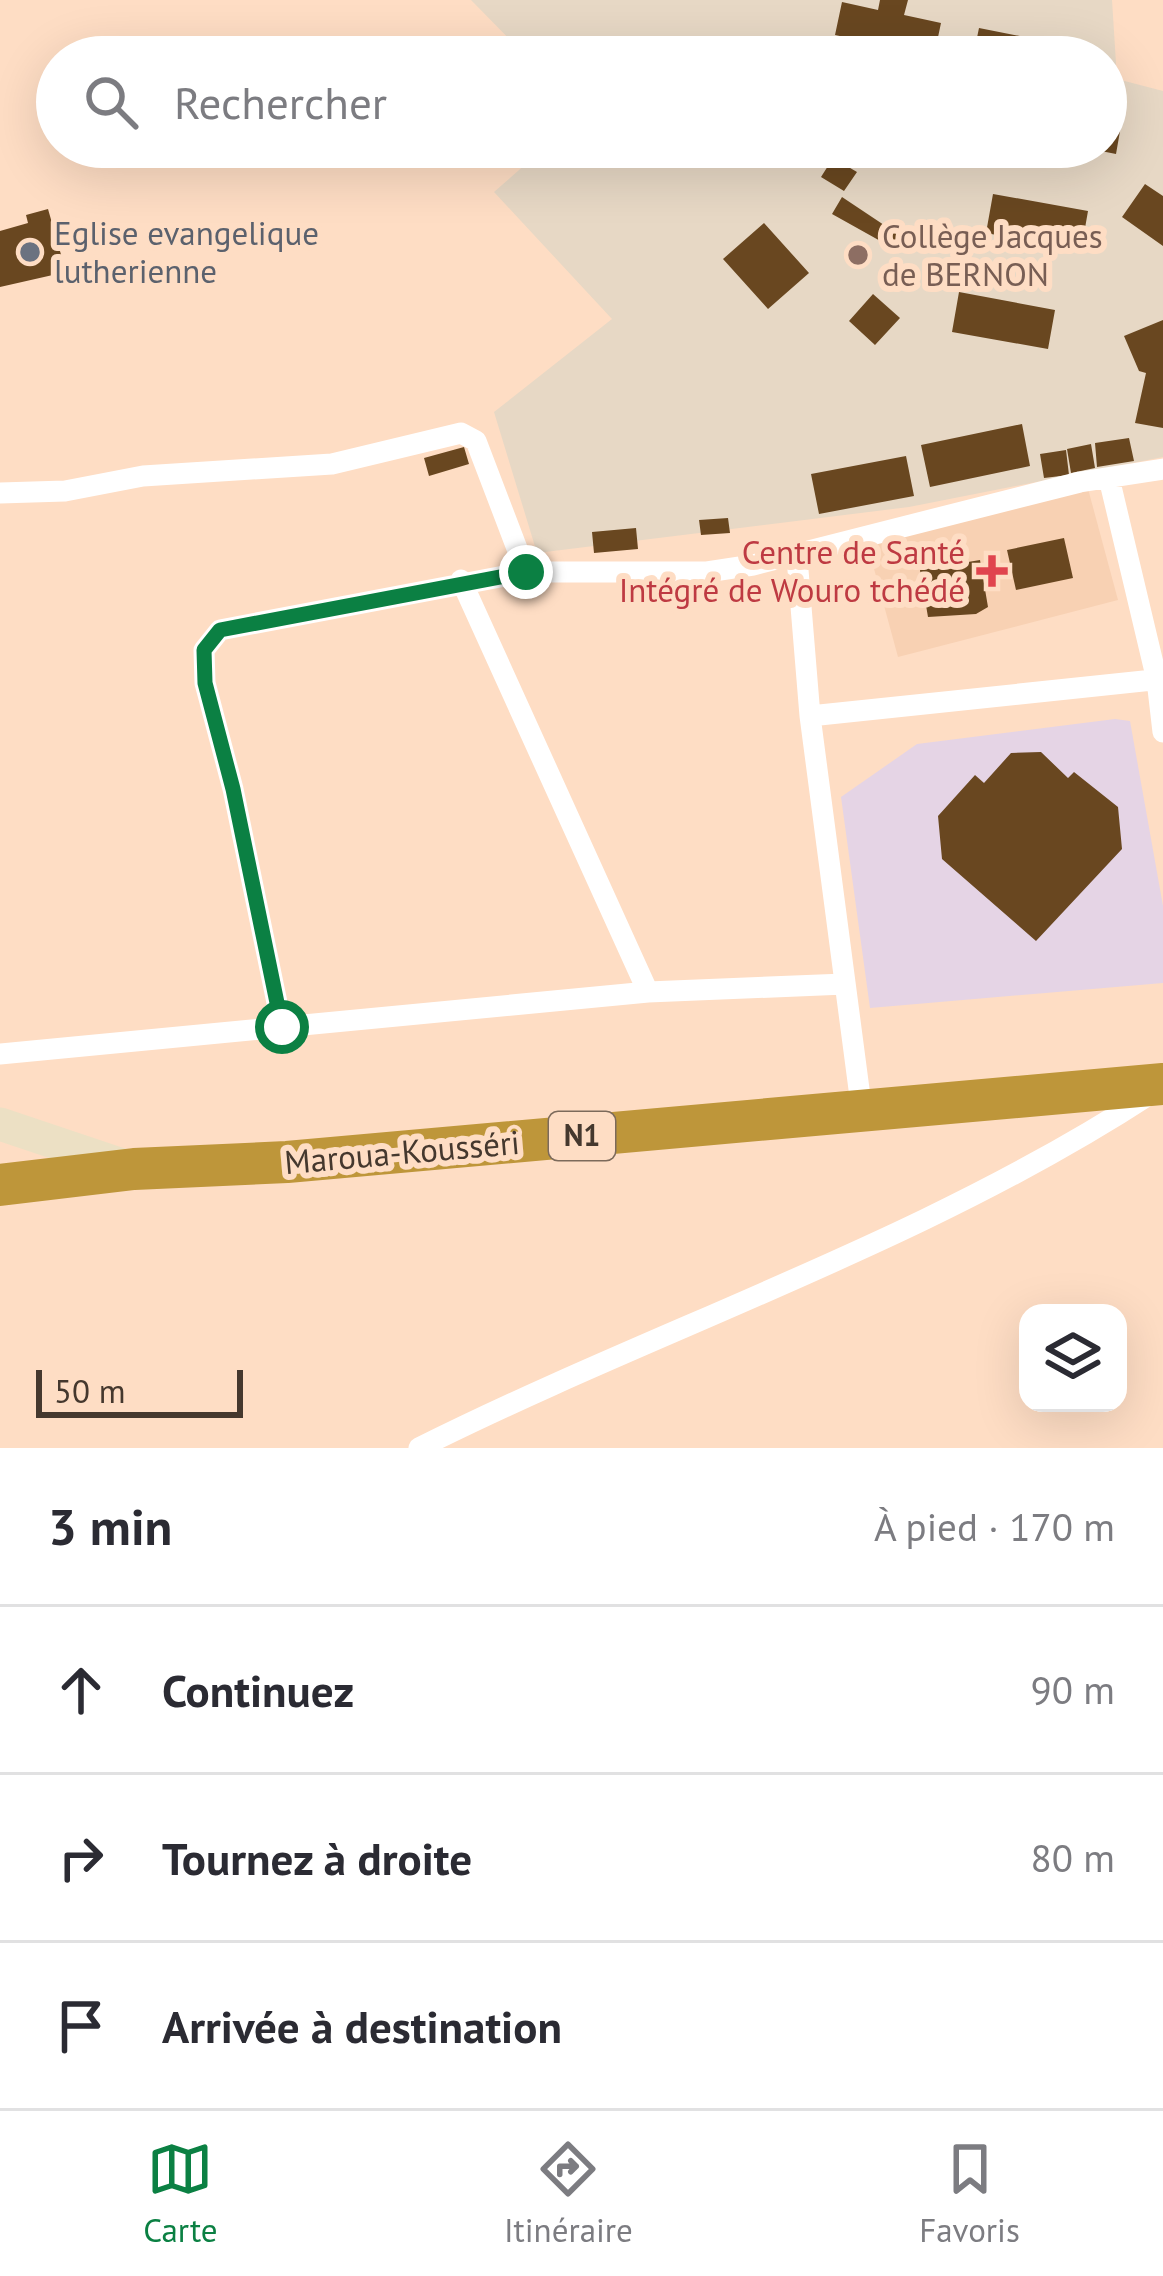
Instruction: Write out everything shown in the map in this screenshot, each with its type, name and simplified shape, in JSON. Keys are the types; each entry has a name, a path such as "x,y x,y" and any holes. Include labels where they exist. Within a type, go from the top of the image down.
{"highway":[{"name":"Maroua-Kousséri","path":"0,1184 1163,1085"}],"street":[{"path":"0,493 65,491 142,476 332,464 461,433 476,441 526,572"},
{"path":"282,1027 233,789 205,683 204,650 220,630 461,580 526,572 707,572 797,558 958,511 1163,469"},
{"path":"1108,478 1160,680 1163,732"},
{"path":"797,558 810,716 862,1112"},
{"path":"461,580 648,992"},
{"path":"810,716 1160,680"},
{"path":"0,1054 648,992 845,984"},
{"path":"419,1448 549,1383 1042,1163 1163,1085"},
{"path":"0,1124 134,1169"}],"shaded area":[{"name":"Collège Jacques de BERNON","path":"471,0 1112,0 1114,36 506,36"},
{"name":"Collège Jacques de BERNON","path":"1127,82 1163,91 1163,457 909,507 537,553 494,412 612,319 494,192 521,168 1127,168"},
{"name":"Centre de Santé Intégré de Wouro tchédé","path":"1087,485 1118,600 898,657 867,543"},
{"path":"1130,721 1163,906 1163,983 870,1008 841,797 917,744"}],"building":[{"path":"880,0 908,0 904,15 941,23 938,36 835,35 842,2 878,10"},
{"path":"979,28 1019,36 977,36"},
{"path":"827,168 857,172 844,191 821,177"},
{"path":"1145,184 1163,196 1163,246 1122,217"},
{"path":"993,194 1088,211 1081,251 986,233"},
{"path":"842,197 908,241 900,252 832,214"},
{"name":"Eglise evangelique lutherienne","path":"48,209 66,272 0,287 0,231 28,223 26,215"},
{"path":"764,223 809,273 768,309 723,259"},
{"path":"959,292 1055,310 1048,349 952,332"},
{"path":"873,294 900,318 875,345 849,321"},
{"path":"1163,320 1163,428 1135,423 1146,373 1139,371 1124,336"},
{"path":"1022,424 1030,466 930,487 921,445"},
{"path":"1129,438 1134,461 1097,467 1095,443"},
{"path":"1091,444 1095,468 1071,473 1067,449"},
{"path":"464,447 469,464 429,476 424,458"},
{"path":"1066,450 1069,475 1044,478 1040,454"},
{"path":"906,456 914,496 819,514 811,474"},
{"path":"728,518 730,533 701,535 699,520"},
{"path":"636,528 638,549 594,553 592,532"},
{"path":"1064,538 1073,578 1016,590 1007,550"},
{"path":"980,560 988,607 976,614 928,617 920,570"},
{"path":"1041,752 1068,778 1074,772 1118,807 1122,849 1036,941 942,859 938,816 975,775 984,783 1011,753"}],"place":[{"name":"Eglise evangelique lutherienne","path":"30,252"},
{"name":"Collège Jacques de BERNON","path":"858,255"},
{"name":"Centre de Santé Intégré de Wouro tchédé","path":"992,571"}],"route":[{"path":"282,1027 233,789 205,683 204,650 220,630 461,580 526,572"}]}
